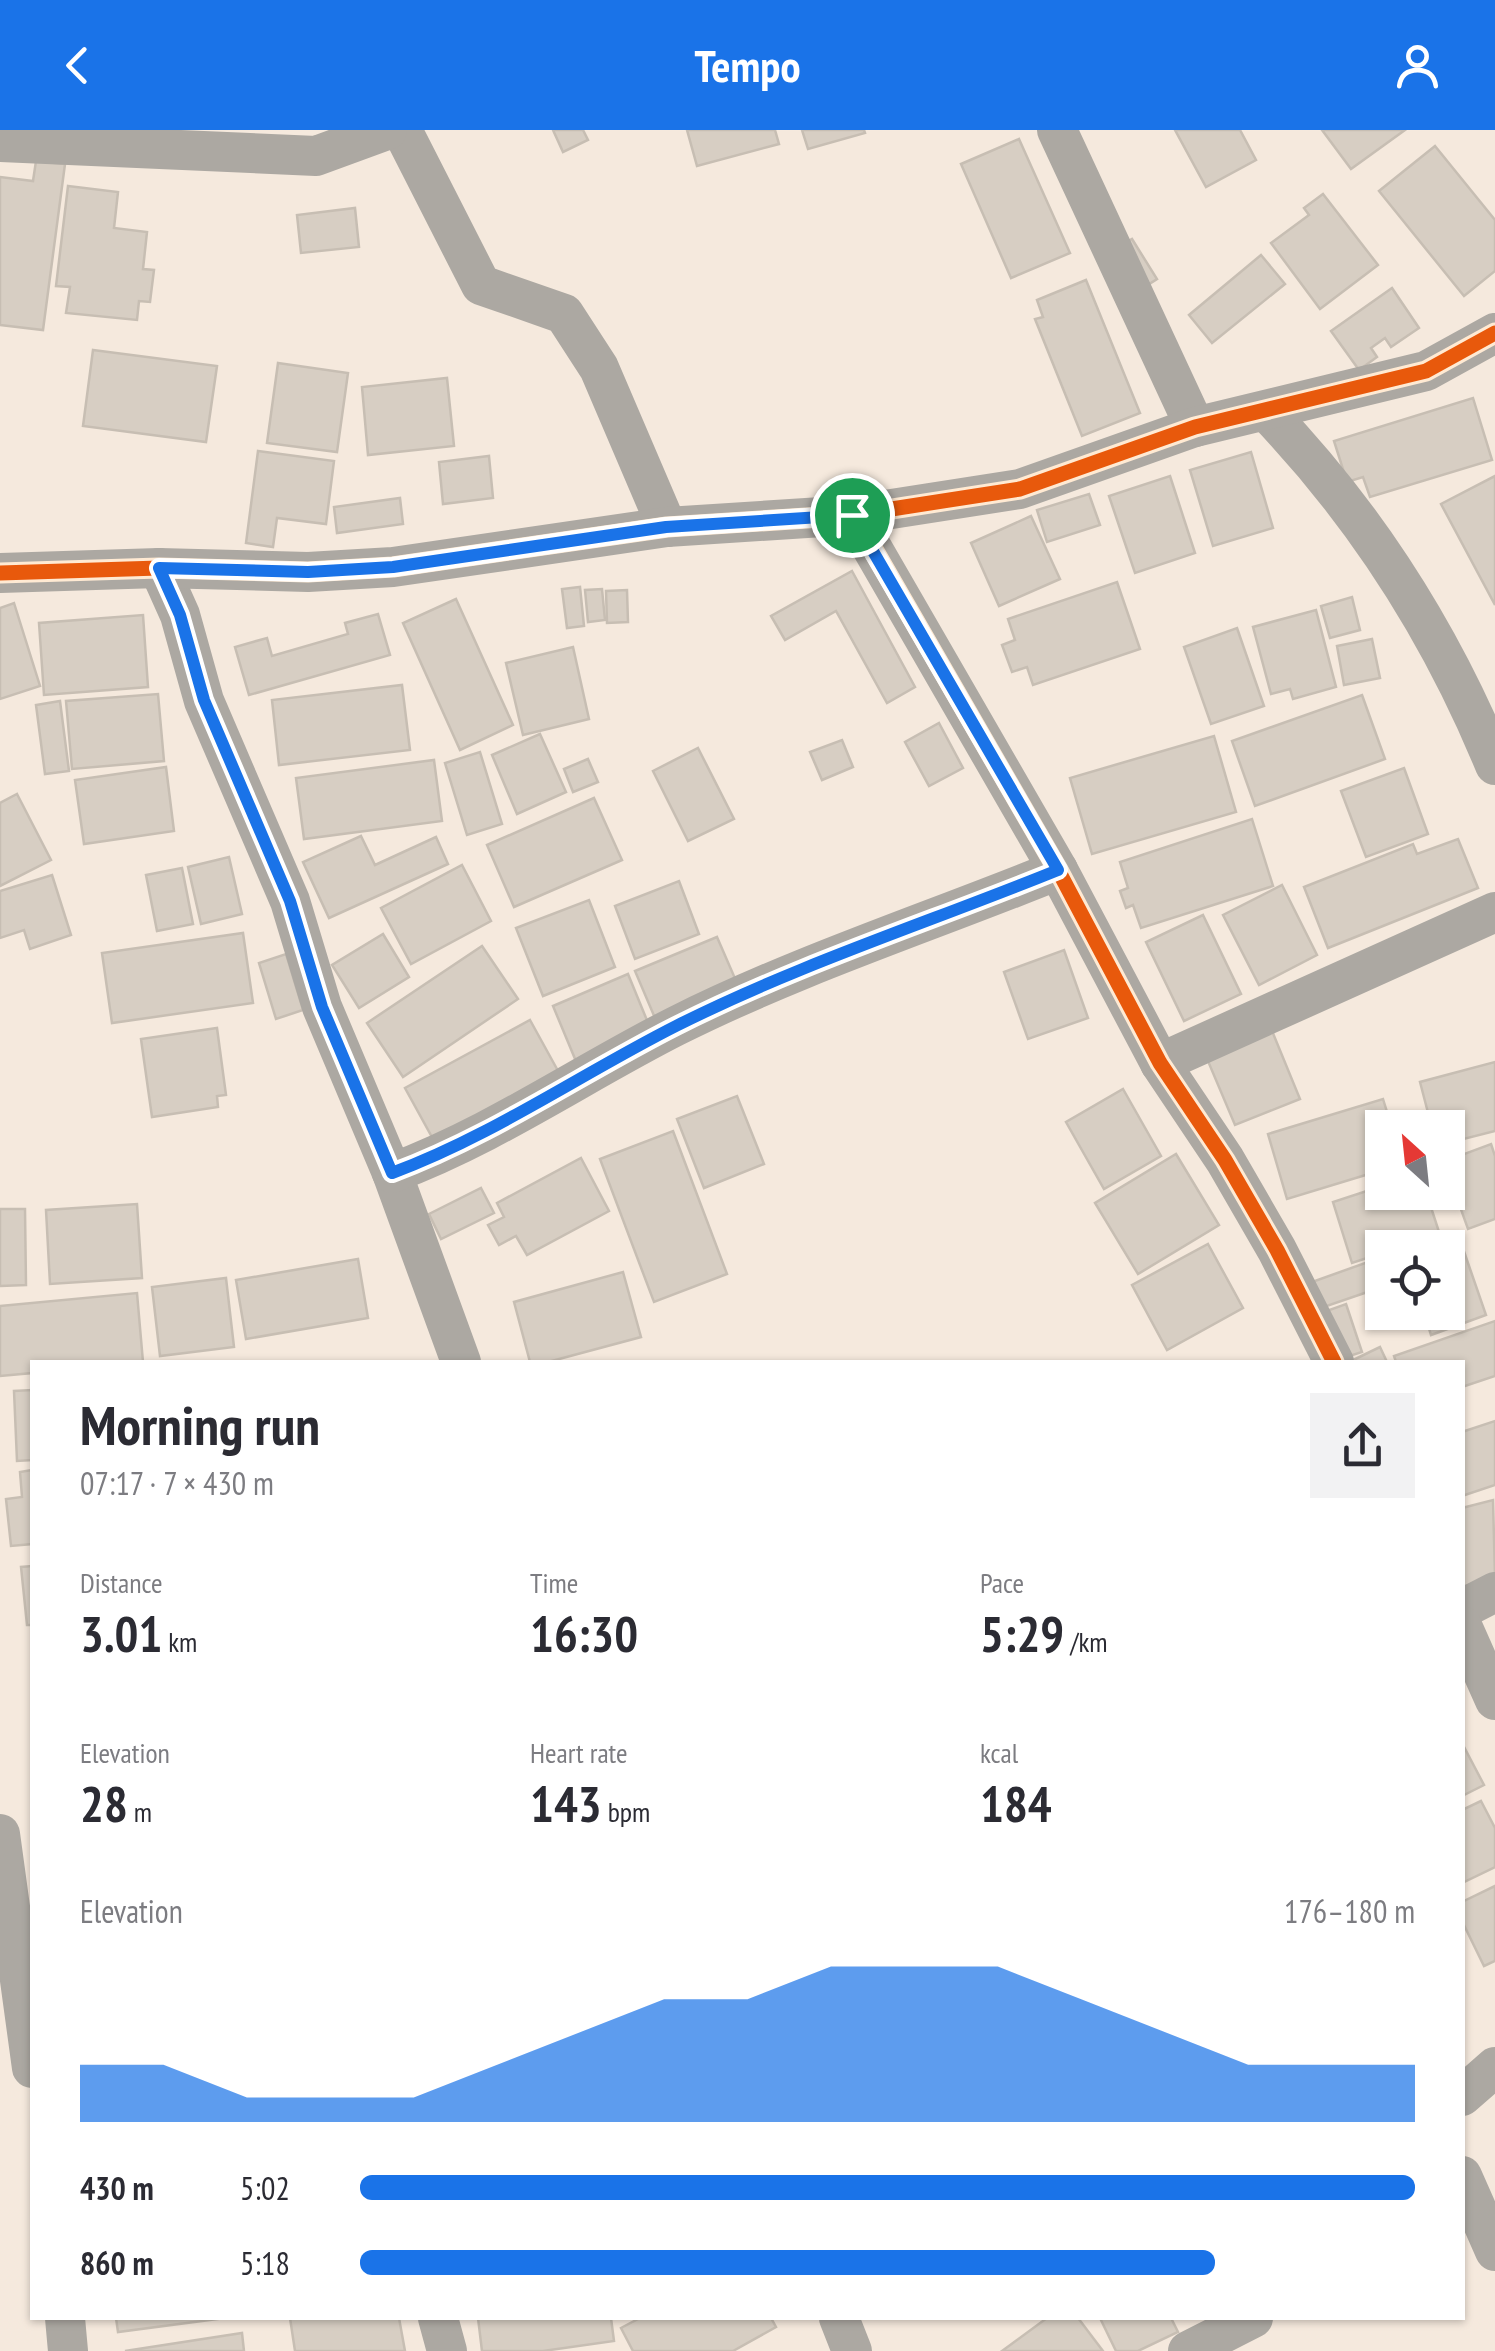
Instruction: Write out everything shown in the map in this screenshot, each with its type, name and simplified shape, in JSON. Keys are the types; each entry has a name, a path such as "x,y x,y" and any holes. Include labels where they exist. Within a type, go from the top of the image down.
{"street":[{"path":"0,142 316,156 387,130"},
{"path":"402,130 480,284 564,314 599,368 666,527"},
{"path":"1056,130 1195,427"},
{"path":"0,574 159,568 308,572 393,567 666,527 852,515 1020,489 1195,427 1426,371 1495,333"},
{"path":"1266,410 1308,454 1432,626 1495,765"},
{"path":"852,515 1058,870 1160,1063 1234,1175 1333,1360"},
{"path":"159,568 180,615 204,700 290,901 322,1007 392,1173 459,1360"},
{"path":"392,1173 442,1154 677,1026 834,955 1058,870"},
{"path":"1160,1063 1495,912"},
{"path":"1465,1607 1495,1592"},
{"path":"1465,1633 1495,1700"},
{"path":"0,1834 30,2053"},
{"path":"1465,2093 1495,2068"},
{"path":"1465,2186 1480,2235"},
{"path":"64,2320 68,2351"},
{"path":"438,2320 446,2351"},
{"path":"840,2320 852,2351"},
{"path":"1188,2351 1249,2320"}],"building":[{"path":"553,130 583,130 588,140 563,152"},
{"path":"687,130 775,130 779,144 697,166"},
{"path":"802,130 864,130 865,133 808,149"},
{"path":"1175,130 1240,130 1256,160 1206,187"},
{"path":"1322,130 1405,130 1351,169"},
{"path":"1019,139 1070,253 1011,278 961,164"},
{"path":"1435,146 1495,220 1495,271 1464,296 1379,191"},
{"path":"36,161 65,164 43,330 0,325 0,177 33,181"},
{"path":"68,186 118,192 114,228 147,232 143,269 154,270 150,302 139,301 137,320 66,313 70,287 56,286"},
{"path":"1323,194 1378,265 1320,309 1271,243 1309,215 1304,208"},
{"path":"355,208 359,247 301,253 297,215"},
{"path":"1132,239 1157,279 1143,288 1118,247"},
{"path":"1261,255 1285,284 1212,343 1189,315"},
{"path":"1086,280 1140,413 1082,436 1035,319 1043,317 1037,300"},
{"path":"1392,288 1419,328 1391,347 1385,338 1371,348 1377,357 1359,370 1331,331"},
{"path":"93,350 217,366 206,442 83,426"},
{"path":"278,363 348,373 337,452 267,443"},
{"path":"447,378 454,446 368,455 362,387"},
{"path":"1473,398 1492,460 1370,497 1363,477 1347,482 1334,441"},
{"path":"258,451 334,461 326,524 277,518 273,547 246,543"},
{"path":"1251,452 1273,528 1213,546 1190,470"},
{"path":"489,456 493,498 443,504 439,462"},
{"path":"1170,476 1195,553 1135,573 1109,496"},
{"path":"1495,476 1495,605 1441,504"},
{"path":"1089,494 1100,525 1047,542 1037,510"},
{"path":"400,498 403,524 337,533 334,507"},
{"path":"1031,516 1060,579 999,606 971,543"},
{"path":"852,571 915,687 887,703 836,611 785,640 771,616"},
{"path":"1117,582 1140,649 1033,685 1027,667 1012,672 1002,645 1015,640 1008,619"},
{"path":"580,587 584,626 567,628 562,589"},
{"path":"602,589 605,620 588,622 585,590"},
{"path":"627,590 628,622 607,623 606,591"},
{"path":"1352,597 1360,630 1330,638 1321,606"},
{"path":"456,599 513,725 460,750 403,623"},
{"path":"14,603 40,686 0,699 0,608"},
{"path":"1316,610 1336,687 1293,699 1290,689 1271,694 1253,627"},
{"path":"378,614 390,655 249,695 235,647 267,638 272,656 348,634 345,623"},
{"path":"143,615 148,687 44,695 39,623"},
{"path":"1237,628 1264,706 1211,724 1184,647"},
{"path":"1372,639 1380,678 1344,685 1337,646"},
{"path":"573,647 589,719 523,735 506,663"},
{"path":"402,685 410,750 279,765 272,700"},
{"path":"158,694 164,761 72,769 66,701"},
{"path":"1362,695 1385,759 1255,806 1232,741"},
{"path":"60,701 69,771 45,774 36,705"},
{"path":"939,723 963,768 929,786 905,742"},
{"path":"540,734 566,792 517,814 492,755"},
{"path":"1214,736 1236,812 1092,854 1070,778"},
{"path":"842,740 853,767 822,780 810,752"},
{"path":"698,748 734,819 688,841 653,771"},
{"path":"480,752 502,824 467,835 445,763"},
{"path":"588,759 598,782 573,792 564,769"},
{"path":"434,760 442,821 304,839 296,778"},
{"path":"166,767 174,831 84,844 75,780"},
{"path":"1404,768 1428,834 1366,857 1341,791"},
{"path":"17,794 51,860 0,886 0,803"},
{"path":"594,798 622,860 514,907 487,845"},
{"path":"1252,819 1273,886 1141,928 1133,905 1126,908 1120,891 1128,888 1120,862"},
{"path":"361,836 375,865 436,837 448,864 329,918 303,862"},
{"path":"1458,839 1478,888 1328,948 1304,887 1413,844 1417,854"},
{"path":"229,857 242,914 201,924 188,867"},
{"path":"462,865 491,921 411,964 381,908"},
{"path":"182,868 193,924 157,931 146,875"},
{"path":"52,875 71,935 30,949 24,930 0,938 0,891"},
{"path":"679,881 699,934 635,959 615,906"},
{"path":"1282,885 1317,955 1259,985 1223,915"},
{"path":"589,900 615,967 543,996 516,928"},
{"path":"1203,915 1241,994 1184,1021 1146,942"},
{"path":"243,933 253,1003 112,1023 102,953"},
{"path":"383,934 409,977 359,1008 332,965"},
{"path":"717,937 740,990 658,1025 635,971"},
{"path":"482,946 518,999 403,1077 367,1023"},
{"path":"1064,950 1088,1018 1028,1039 1004,972"},
{"path":"286,954 303,1010 276,1019 259,963"},
{"path":"628,974 653,1035 578,1066 553,1006"},
{"path":"530,1020 563,1080 438,1148 405,1088"},
{"path":"1270,1026 1300,1099 1235,1125 1205,1054"},
{"path":"217,1028 226,1095 217,1096 218,1107 152,1117 141,1039"},
{"path":"1495,1062 1495,1131 1465,1139 1465,1110 1427,1110 1420,1082"},
{"path":"1123,1089 1161,1156 1104,1189 1066,1122"},
{"path":"737,1096 764,1164 704,1188 677,1119"},
{"path":"1383,1099 1386,1110 1365,1110 1365,1175 1287,1199 1268,1134"},
{"path":"673,1131 727,1274 654,1302 600,1159"},
{"path":"1491,1144 1495,1156 1495,1219 1468,1229 1461,1210 1465,1210 1465,1154"},
{"path":"1176,1154 1219,1225 1138,1274 1095,1203"},
{"path":"581,1158 609,1211 527,1255 516,1236 499,1245 488,1225 504,1217 497,1203"},
{"path":"481,1188 494,1213 441,1239 429,1214"},
{"path":"1365,1192 1365,1210 1432,1210 1438,1230 1365,1230 1365,1259 1352,1263 1333,1202"},
{"path":"137,1204 142,1278 50,1284 46,1210"},
{"path":"0,1209 25,1209 26,1285 0,1286"},
{"path":"1208,1244 1243,1308 1167,1350 1132,1285"},
{"path":"1465,1254 1486,1315 1465,1323"},
{"path":"358,1259 368,1318 246,1339 236,1280"},
{"path":"1365,1263 1365,1293 1321,1308 1312,1282"},
{"path":"623,1272 641,1337 555,1360 529,1360 514,1302"},
{"path":"226,1278 234,1347 160,1356 152,1287"},
{"path":"137,1293 143,1360 30,1360 30,1373 0,1376 0,1306"},
{"path":"1346,1304 1362,1352 1337,1360 1321,1313"},
{"path":"1495,1321 1495,1376 1465,1386 1465,1360 1395,1360 1394,1356"},
{"path":"1380,1347 1386,1360 1353,1360"},
{"path":"30,1390 30,1460 17,1461 14,1391"},
{"path":"1495,1421 1495,1485 1465,1495 1465,1431"},
{"path":"30,1470 30,1544 11,1546 6,1499 22,1497 20,1472"},
{"path":"1493,1500 1495,1577 1465,1586 1465,1507"},
{"path":"30,1566 30,1625 27,1625 21,1567"},
{"path":"1465,1749 1484,1785 1465,1794"},
{"path":"1481,1801 1495,1828 1495,1867 1465,1882 1465,1809"},
{"path":"1495,1886 1495,1961 1484,1966 1465,1927 1465,1901"},
{"path":"116,2320 210,2320 118,2332"},
{"path":"290,2320 399,2320 405,2351 295,2351"},
{"path":"478,2320 611,2320 614,2341 543,2351 482,2351"},
{"path":"636,2320 772,2320 776,2327 733,2351 633,2351 621,2328"},
{"path":"1044,2320 1080,2320 1103,2351 1002,2351"},
{"path":"1101,2320 1172,2320 1178,2332 1138,2351 1116,2351"},
{"path":"242,2333 244,2351 125,2351"}],"cycle path":[{"path":"0,573 159,568 308,572 393,567 667,527 853,515 1020,489 1195,427 1426,371 1495,333"},
{"path":"853,515 1058,870 1160,1063 1225,1160 1277,1250 1333,1360"}],"route":[{"path":"852,515 1058,870 834,955 677,1026 442,1154 392,1173 322,1007 290,901 204,700 180,615 159,568 308,572 393,567 666,527 852,515"}]}
